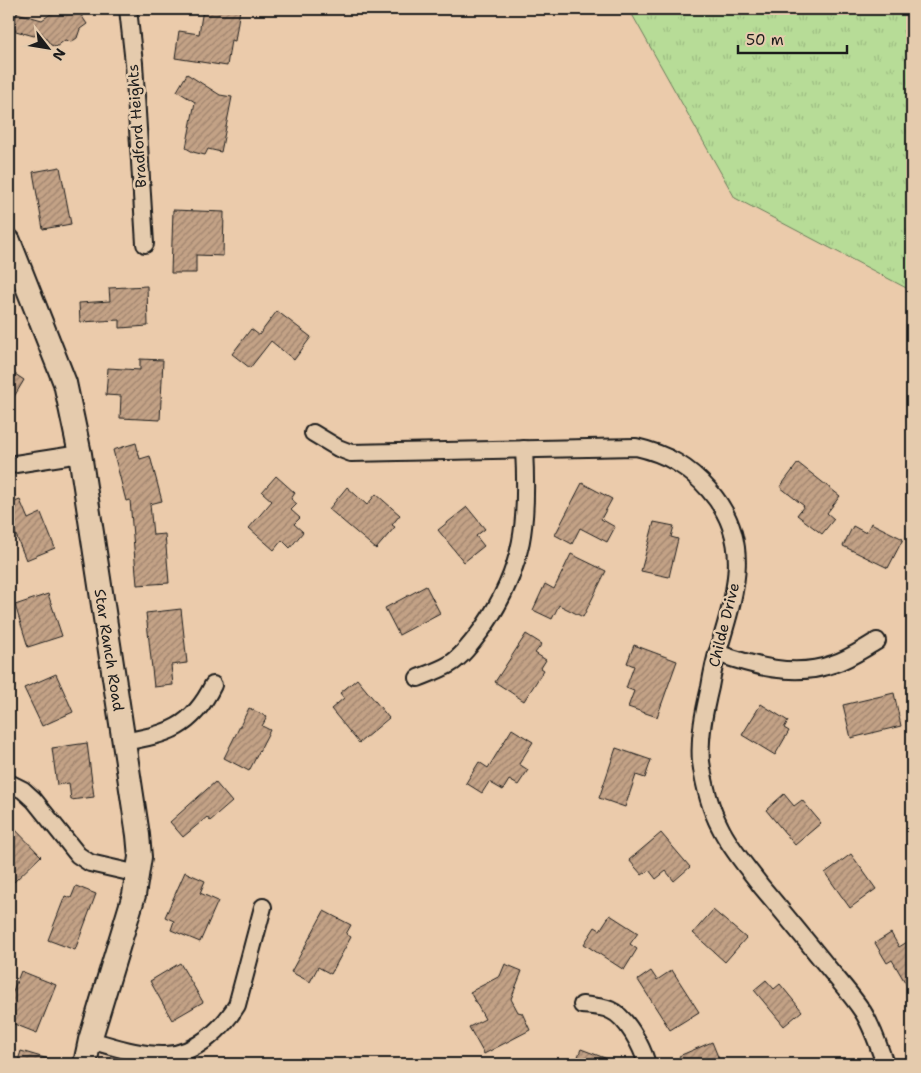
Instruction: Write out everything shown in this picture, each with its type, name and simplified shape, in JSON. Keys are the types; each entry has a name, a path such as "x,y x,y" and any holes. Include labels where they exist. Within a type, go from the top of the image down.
{"street":[{"name":"Bradford Heights","path":"128,9 134,63 145,244"},
{"name":"Star Ranch Road","path":"9,241 65,383 80,454 138,835 140,857 134,895 90,1040 85,1064"},
{"name":"Childe Drive","path":"313,433 338,448 351,453 636,448 658,453 678,462 703,482 724,511 732,528 736,547 736,586 717,653 700,738 704,780 719,827 746,866 864,1014 885,1064"},
{"path":"418,678 450,664 464,651 491,616 511,577 522,544 525,517 524,449"},
{"path":"9,465 80,454"},
{"path":"717,653 748,664 773,668 810,669 831,665 846,659 877,641"},
{"path":"123,742 154,736 172,730 188,720 199,710 213,685"},
{"path":"9,782 23,790 34,800 78,856 90,863 138,874"},
{"path":"90,1040 133,1052 168,1055 185,1051 201,1043 216,1032 229,1019 237,1005 263,906"},
{"path":"582,1005 610,1010 623,1021 637,1038 647,1064"}],"green space":[{"path":"629,9 912,9 912,291 735,198"}],"building":[{"path":"58,9 77,9 87,24 80,29 77,38 71,42 65,40 56,47 51,45 41,32 34,36 12,30 17,13 42,20"},
{"path":"203,9 240,9 235,41 231,40 227,66 175,58 179,31 199,34"},
{"path":"187,74 220,95 232,97 221,152 208,149 205,155 186,148 195,102 177,91"},
{"path":"60,167 71,224 43,229 33,172"},
{"path":"173,210 224,212 223,256 196,255 196,273 171,273"},
{"path":"147,286 148,326 120,328 120,320 80,322 79,303 110,301 109,288"},
{"path":"277,311 311,337 294,360 271,341 250,368 232,354 251,329 259,335"},
{"path":"140,359 163,360 160,420 120,418 121,396 106,395 108,368 140,370"},
{"path":"9,370 24,380 9,405"},
{"path":"136,443 140,459 150,456 162,501 150,504 153,535 165,534 169,583 137,585 130,500 126,501 113,450"},
{"path":"798,463 840,496 827,513 834,519 822,534 797,515 804,506 780,487"},
{"path":"276,476 295,493 291,499 297,504 291,510 300,518 294,524 303,532 290,548 282,540 274,550 249,528 272,501 262,492"},
{"path":"582,483 612,499 601,519 615,527 607,542 580,528 572,544 555,535"},
{"path":"347,487 367,505 376,494 400,515 392,525 395,527 376,549 329,509"},
{"path":"20,500 28,519 41,513 55,548 26,560 9,518 9,504"},
{"path":"467,507 485,529 476,536 484,546 464,562 438,530"},
{"path":"654,522 674,526 671,537 678,539 669,577 641,571"},
{"path":"871,523 903,539 888,568 843,546 853,526 866,533"},
{"path":"571,554 606,571 583,617 559,605 552,619 533,610 545,584 554,589"},
{"path":"426,586 440,613 399,635 385,608"},
{"path":"48,594 62,636 28,647 15,605"},
{"path":"181,609 187,663 171,665 173,685 154,687 146,613"},
{"path":"526,634 542,644 535,653 546,660 541,668 544,670 524,701 495,682"},
{"path":"634,645 677,661 657,717 628,707 634,691 626,688 634,666 627,663"},
{"path":"56,674 73,712 42,726 24,688"},
{"path":"357,679 389,718 359,743 331,709 344,698 340,693"},
{"path":"894,693 901,726 851,738 843,705"},
{"path":"761,704 788,721 784,728 789,731 775,755 742,735"},
{"path":"249,708 267,717 262,726 270,730 249,771 224,758"},
{"path":"512,729 533,742 519,764 528,770 518,785 509,780 503,790 489,782 482,793 466,783 479,762 488,768"},
{"path":"87,743 94,797 71,800 69,783 57,785 52,748"},
{"path":"616,748 651,760 645,778 636,775 625,807 599,798"},
{"path":"215,782 232,802 210,821 207,817 183,837 170,822"},
{"path":"784,794 794,806 802,800 821,823 795,845 766,810"},
{"path":"9,823 41,856 14,882 9,877"},
{"path":"661,833 690,867 674,881 666,871 656,879 649,870 642,875 629,860"},
{"path":"851,854 876,889 850,908 825,873"},
{"path":"185,872 205,881 200,893 218,901 200,942 171,930 174,921 165,917"},
{"path":"76,886 96,894 75,950 48,940 65,896 71,898"},
{"path":"713,910 746,938 725,962 693,933"},
{"path":"324,911 351,925 346,934 351,937 331,974 318,967 310,982 291,972"},
{"path":"610,915 638,933 630,944 637,949 624,970 584,944 595,927 600,930"},
{"path":"891,933 899,947 912,939 912,994 892,960 887,963 875,943"},
{"path":"180,963 203,1002 172,1020 150,981"},
{"path":"505,964 522,971 511,999 518,1012 522,1013 530,1030 484,1054 469,1027 485,1019 470,992 500,976"},
{"path":"672,970 699,1012 670,1030 638,980 651,971 657,980"},
{"path":"21,971 56,985 37,1033 9,1022 9,1001"},
{"path":"766,980 774,989 780,984 802,1011 784,1026 754,990"},
{"path":"712,1042 721,1064 683,1064 679,1056"},
{"path":"581,1049 618,1063 618,1064 575,1064"},
{"path":"21,1051 55,1061 55,1064 17,1064"}]}
